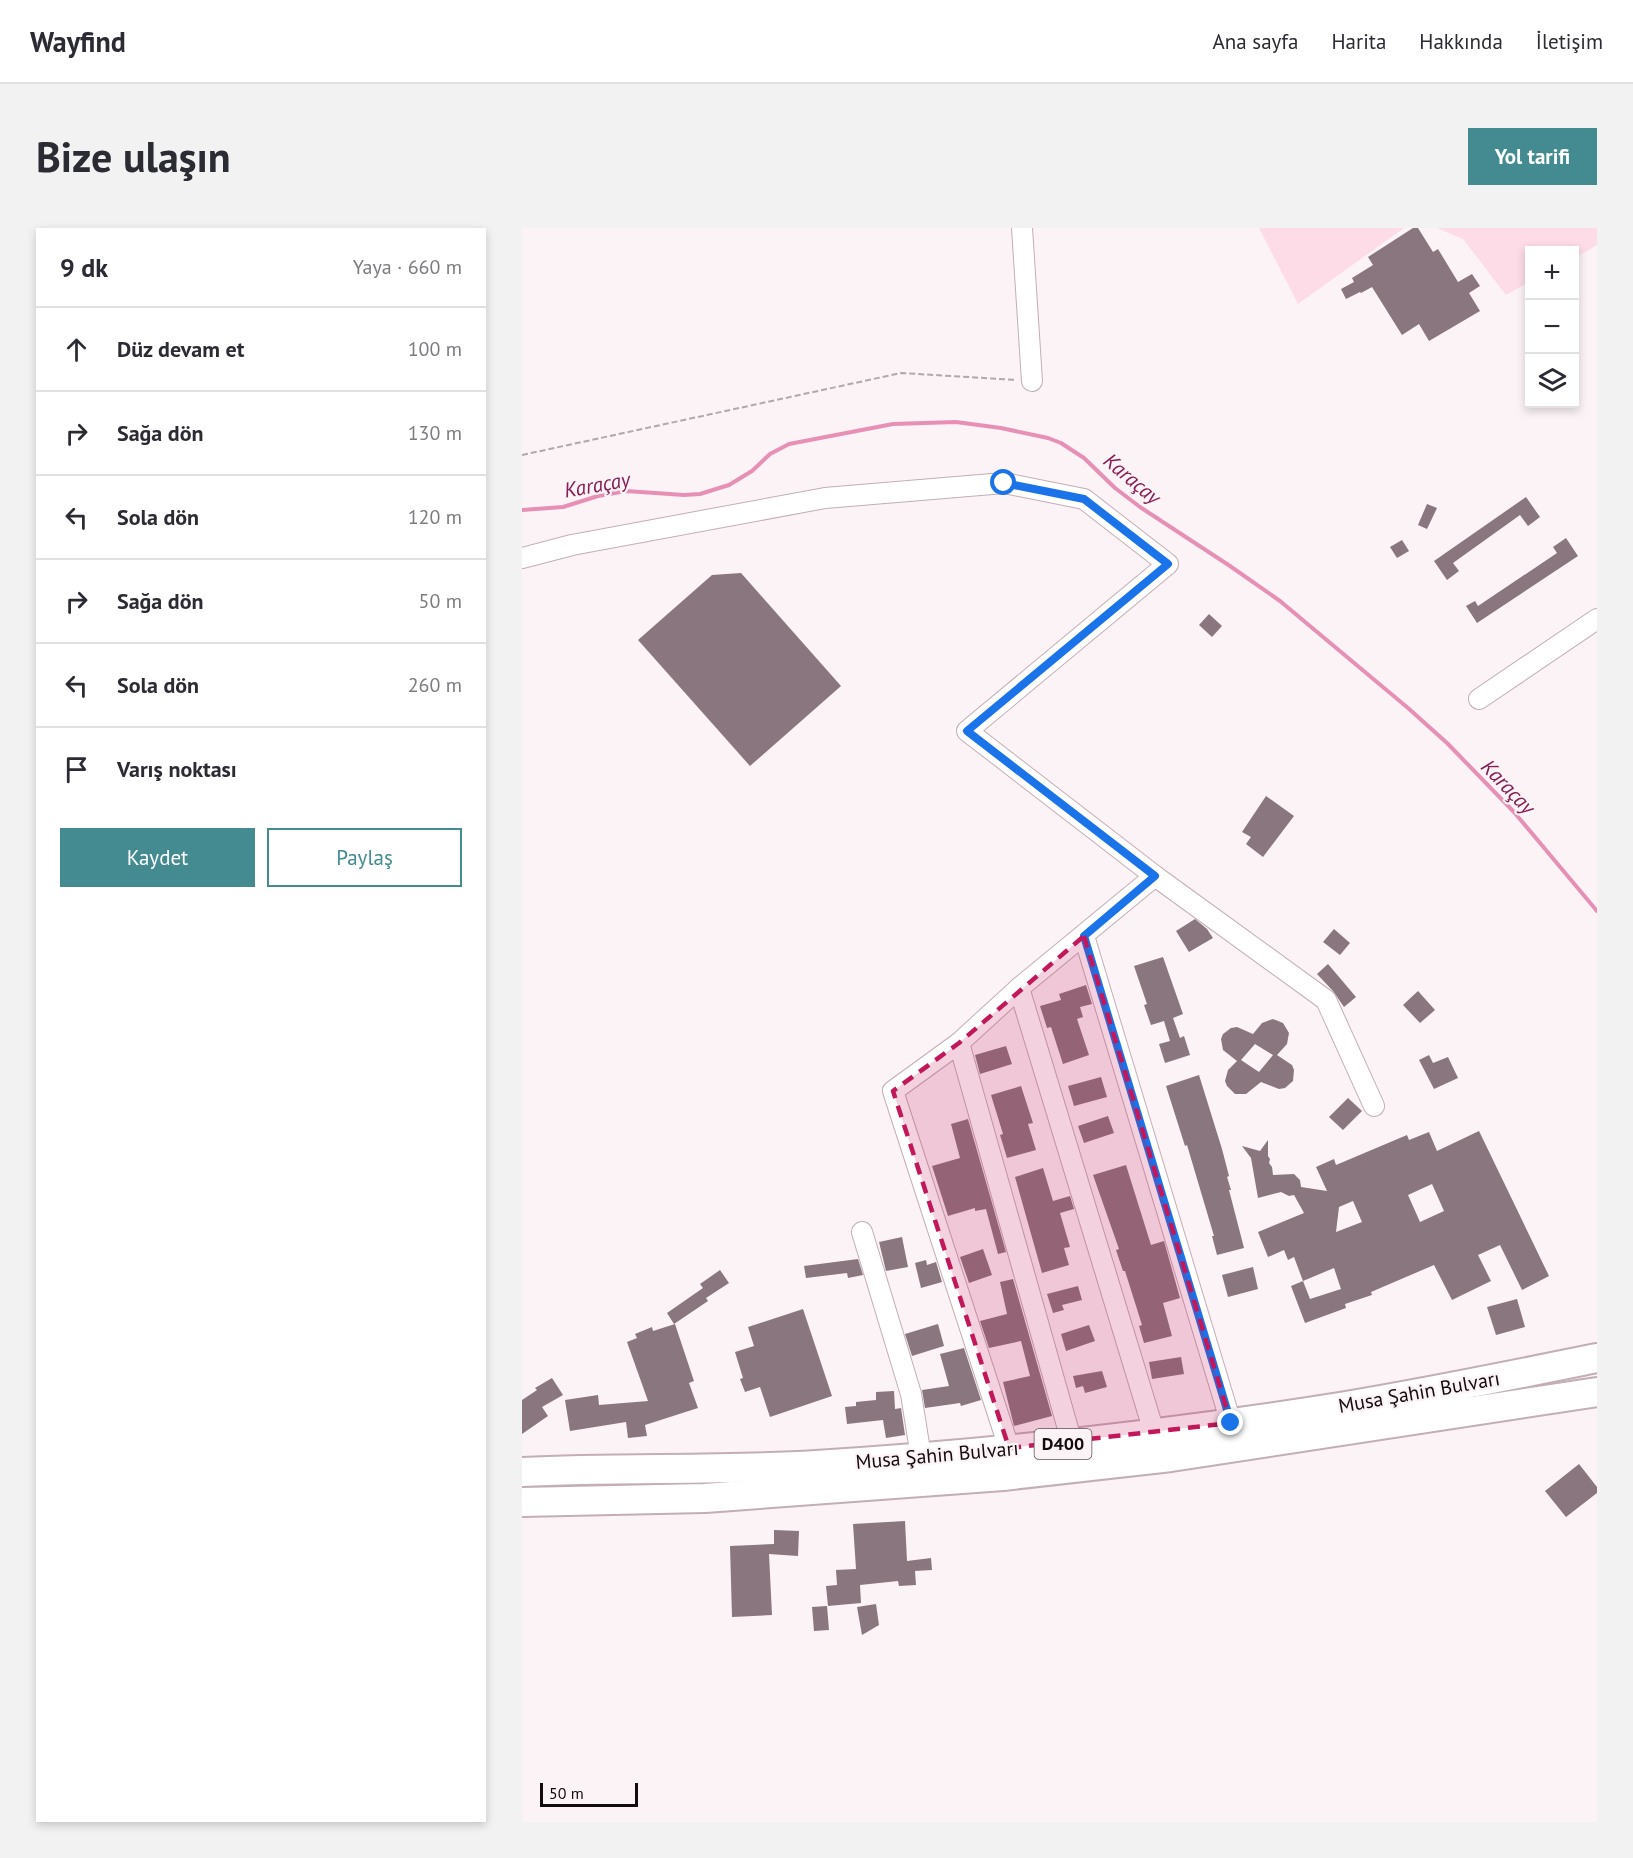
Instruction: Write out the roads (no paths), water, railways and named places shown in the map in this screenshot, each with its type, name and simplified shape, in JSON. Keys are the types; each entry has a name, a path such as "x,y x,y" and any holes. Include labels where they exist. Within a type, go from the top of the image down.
{"highway":[{"name":"Musa Şahin Bulvarı","path":"522,1472 814,1465 1072,1443 1347,1406 1597,1358"},
{"name":"Musa Şahin Bulvarı","path":"522,1502 705,1498 1003,1476 1171,1457 1596,1394"}],"street":[{"path":"1022,228 1032,381"},
{"path":"522,558 572,545 825,498 1004,483 1084,499 1168,564 967,731 1155,876 1326,1000 1374,1106"},
{"path":"1479,699 1597,619"},
{"path":"1009,1448 893,1091 959,1043 1019,988 1155,876"},
{"path":"1084,936 1231,1423"},
{"path":"1019,988 1154,1432"},
{"path":"959,1043 1072,1443"},
{"path":"862,1232 911,1394 921,1457"}],"waterway":[{"name":"Karaçay","path":"522,510 563,507 598,496 626,491 700,494 729,485 752,471 770,454 789,444 893,424 956,422 1048,438 1061,443 1084,458 1115,488 1140,507 1280,601 1408,708 1447,743 1514,812 1597,911"}]}
